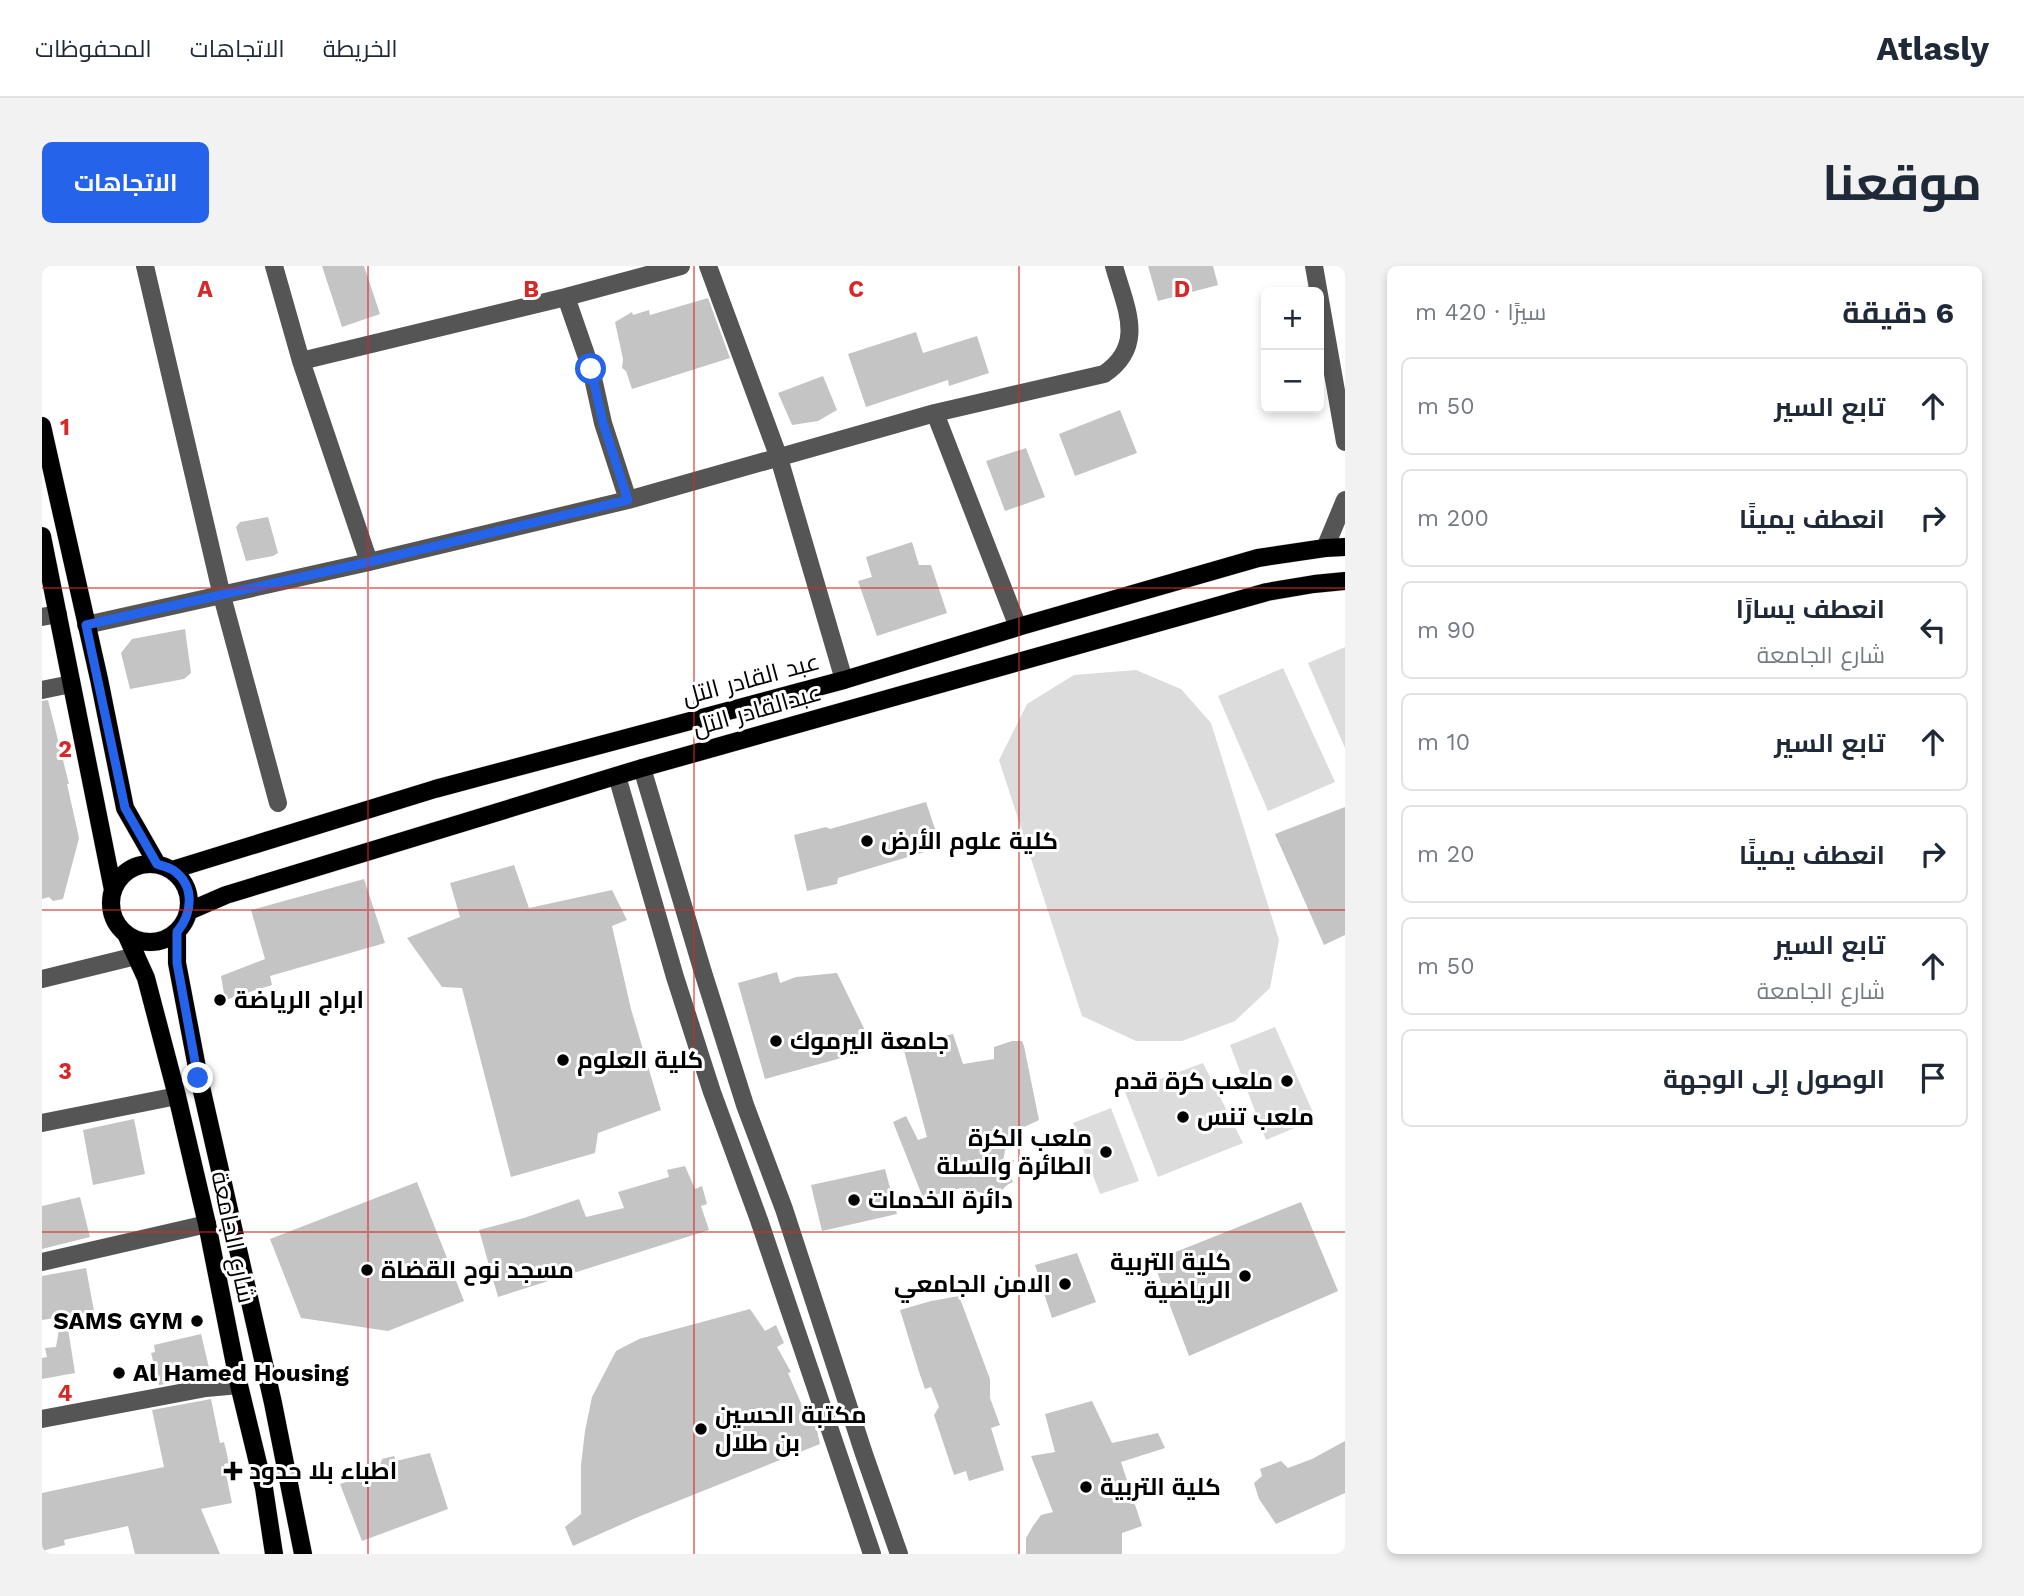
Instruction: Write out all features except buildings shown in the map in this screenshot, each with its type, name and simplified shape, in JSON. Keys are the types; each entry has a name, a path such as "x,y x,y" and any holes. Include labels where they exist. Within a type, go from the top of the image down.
{"main road":[{"path":"42,426 125,808 164,867"},
{"path":"42,536 50,615 71,684 113,890"},
{"name":"عبد القادر التل","path":"164,867 435,789 844,680 1258,558 1345,547"},
{"name":"عبدالقادر التل","path":"189,911 226,895 642,768 1267,592 1345,581"},
{"path":"146,863 164,867 181,878 187,888 189,911 177,932 165,939 152,942 138,940 118,925 111,902 113,890 125,872 146,863"},
{"name":"شارع الجامعة","path":"177,932 177,963 198,1078 273,1403 303,1554"},
{"name":"شارع الجامعة","path":"127,934 146,978 177,1096 264,1488 274,1554"}],"street":[{"path":"145,266 222,596 278,803"},
{"path":"274,266 301,361 369,562"},
{"path":"301,361 566,297 681,266"},
{"path":"708,266 779,458 844,680"},
{"path":"86,625 222,596 628,500 935,413 1104,374 1117,365 1130,338 1130,327 1114,266"},
{"path":"1314,266 1345,442"},
{"path":"566,297 591,369 603,423 628,500"},
{"path":"935,413 1018,627"},
{"path":"1325,548 1345,500"},
{"path":"42,690 71,684"},
{"path":"642,768 745,1105 784,1209 899,1554"},
{"path":"617,776 675,977 872,1554"},
{"path":"42,979 136,956"},
{"path":"42,1123 177,1096"},
{"path":"720,1114 745,1105"},
{"path":"42,1262 206,1224"},
{"path":"42,1419 206,1388 239,1385"}],"shaded area":[{"path":"1345,647 1345,748 1308,663"},
{"path":"1283,668 1335,782 1268,811 1218,696"},
{"path":"1136,670 1181,689 1211,723 1279,940 1270,988 1235,1021 1182,1041 1136,1041 1082,1016 999,760 1027,704 1074,675"},
{"path":"1275,1027 1316,1119 1266,1140 1230,1045"},
{"name":"ملعب تنس","path":"1203,1063 1243,1143 1158,1177 1125,1092"},
{"name":"ملعب الكرة الطائرة والسلة","path":"1111,1108 1139,1181 1100,1194 1073,1123"}],"place":[{"name":"كلية علوم الأرض","path":"867,841"},
{"name":"ابراج الرياضة","path":"220,1000"},
{"name":"جامعة اليرموك","path":"776,1041"},
{"name":"كلية العلوم","path":"563,1060"},
{"name":"ملعب كرة قدم","path":"1287,1081"},
{"name":"ملعب تنس","path":"1183,1117"},
{"name":"ملعب الكرة الطائرة والسلة","path":"1106,1152"},
{"name":"دائرة الخدمات","path":"854,1200"},
{"name":"مسجد نوح القضاة","path":"367,1270"},
{"name":"كلية التربية الرياضية","path":"1245,1276"},
{"name":"الامن الجامعي","path":"1065,1284"},
{"name":"SAMS GYM","path":"197,1321"},
{"name":"Al Hamed Housing","path":"119,1373"},
{"name":"مكتبة الحسين بن طلال","path":"701,1429"},
{"name":"اطباء بلا حدود","path":"233,1471"},
{"name":"كلية التربية","path":"1086,1487"}],"route":[{"path":"198,1078 177,963 176,943 177,932 189,911 190,899 181,878 172,870 157,864 125,808 86,625 222,596 628,500 603,423 591,369"}]}
